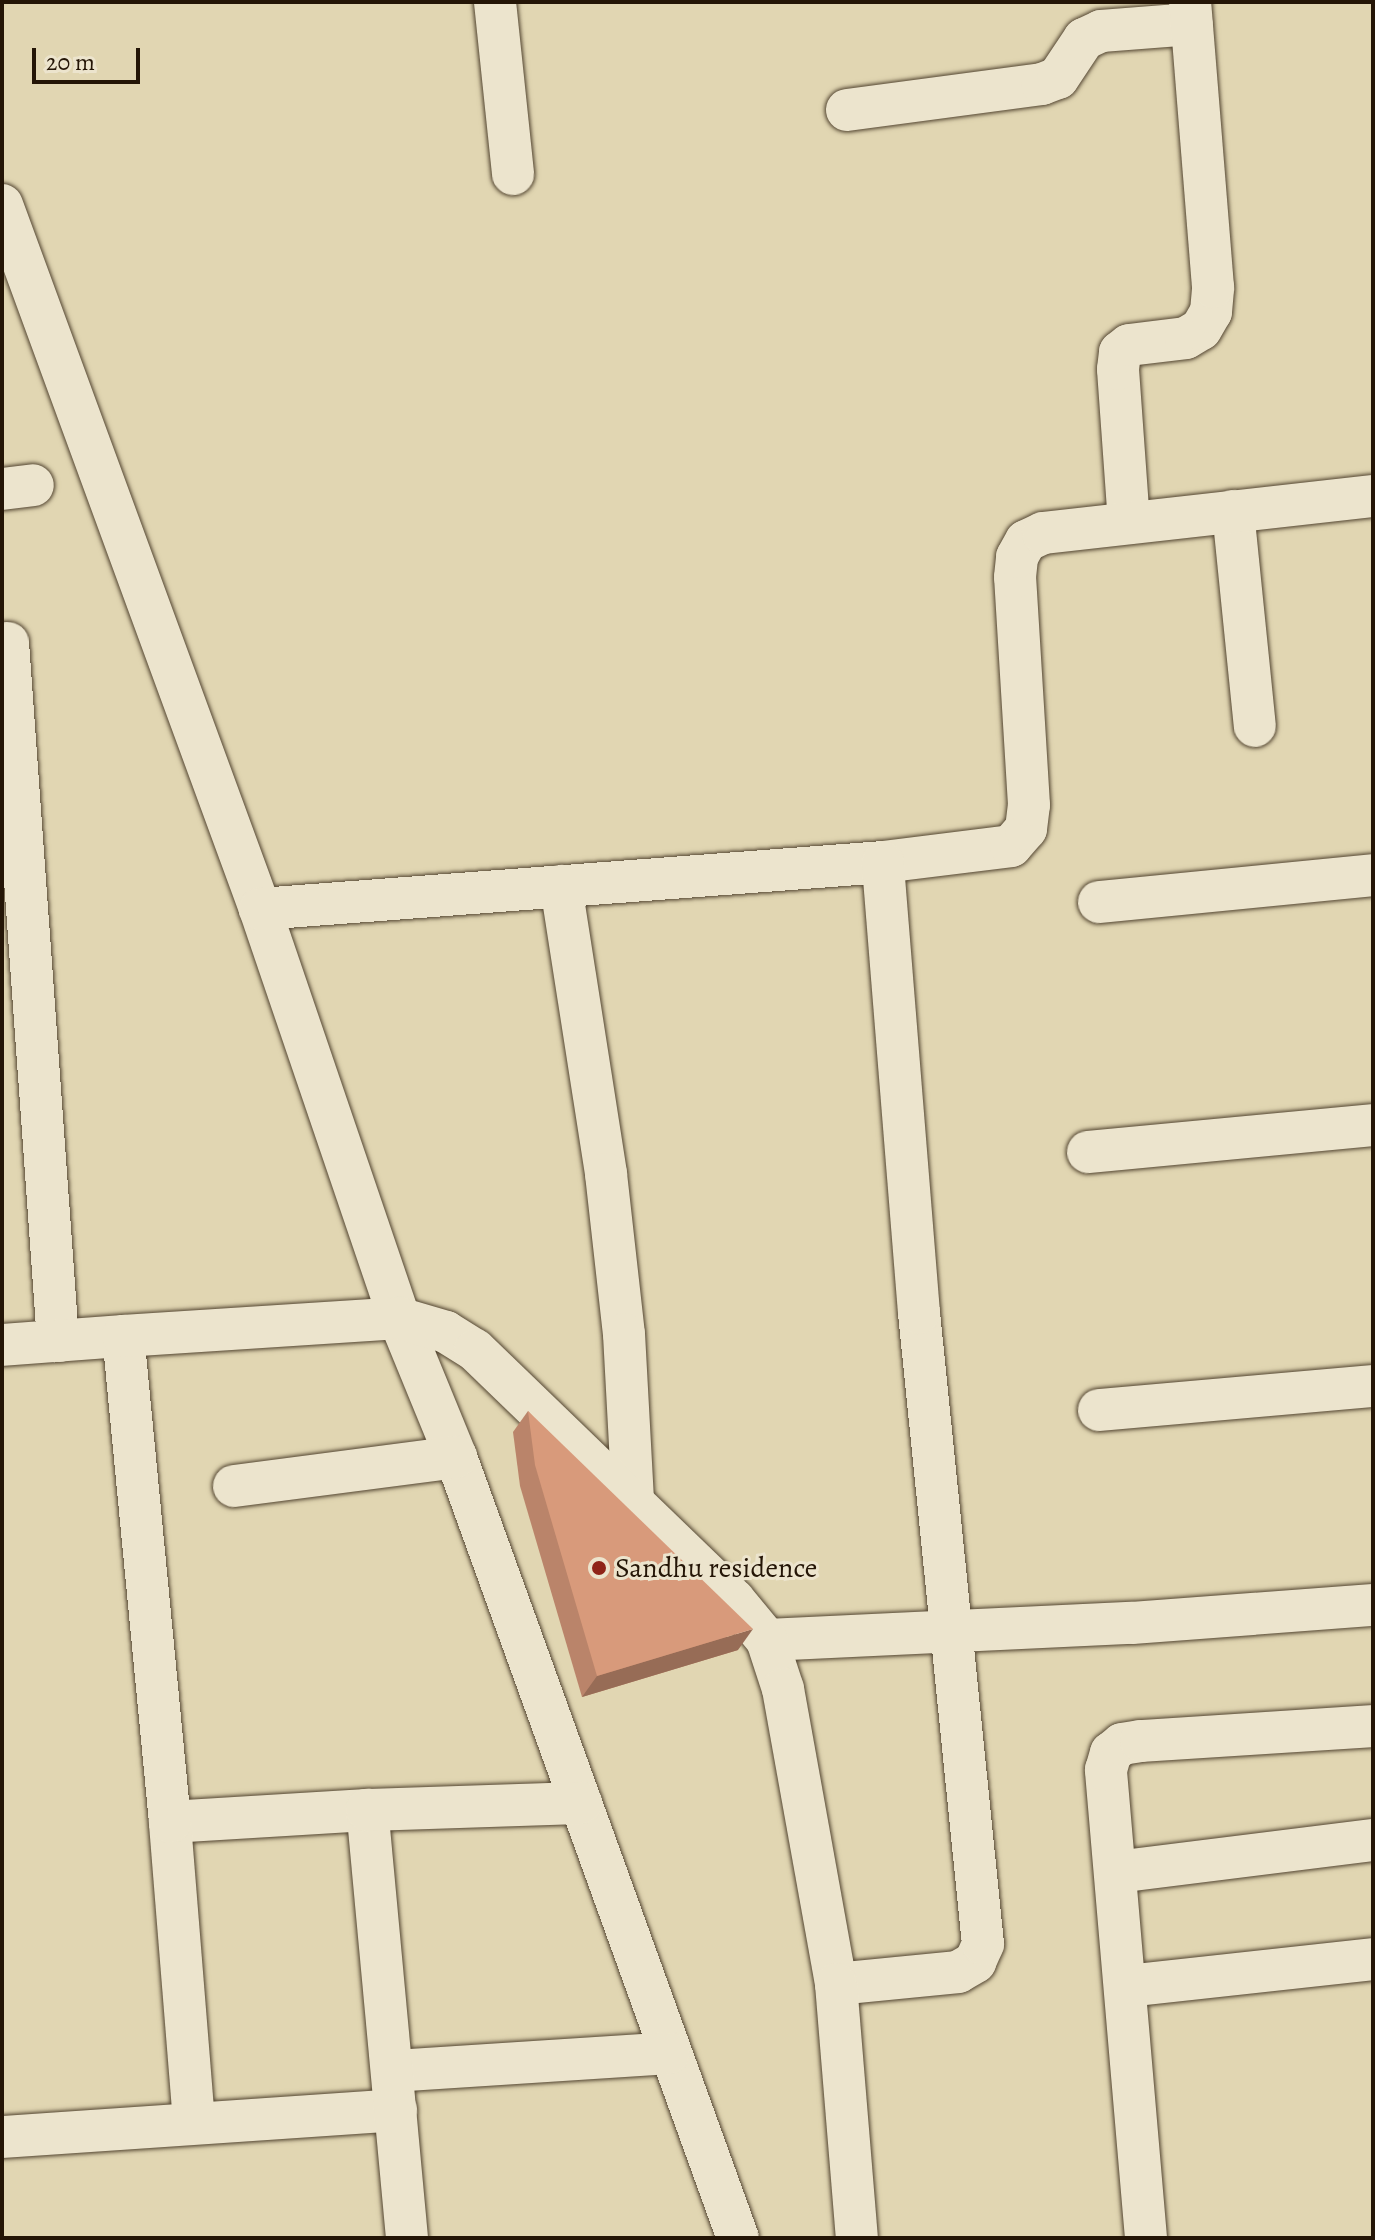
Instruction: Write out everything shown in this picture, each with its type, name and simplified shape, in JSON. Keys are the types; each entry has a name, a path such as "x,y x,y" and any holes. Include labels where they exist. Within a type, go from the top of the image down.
{"street":[{"path":"495,2 513,174"},
{"path":"847,110 1042,84 1058,78 1084,39 1101,31 1191,13 1213,287 1211,312 1201,329 1186,338 1129,345 1120,352 1118,369 1129,523"},
{"path":"2,205 260,909 399,1318 456,1457 668,2053 738,2238"},
{"path":"260,909 883,862 1011,846 1026,829 1029,805 1017,557 1026,541 1043,533 1373,496"},
{"path":"1233,511 1255,726"},
{"path":"8,643 12,840 58,1341"},
{"path":"836,1984 958,1972 975,1962 983,1944 949,1630 883,862"},
{"path":"1099,902 1373,875"},
{"path":"561,886 606,1174 624,1334 633,1502"},
{"path":"1088,1152 1373,1125"},
{"path":"2,1345 399,1318 446,1332 475,1350 734,1600 767,1640 783,1689 836,1984 857,2238"},
{"path":"123,1336 170,1822 194,2122"},
{"path":"1099,1410 1373,1386"},
{"path":"234,1486 456,1457"},
{"path":"767,1640 1132,1623 1373,1605"},
{"path":"1146,2238 1106,1770 1111,1753 1122,1744 1373,1726"},
{"path":"170,1822 367,1810 581,1803"},
{"path":"367,1810 407,2238"},
{"path":"1116,1872 1373,1840"},
{"path":"1126,1986 1373,1959"},
{"path":"2,2137 194,2122 394,2090 668,2053"}],"building":[{"name":"Sandhu residence","path":"528,1411 753,1629 597,1676 535,1465"}],"place":[{"name":"Sandhu residence","path":"599,1568"}]}
